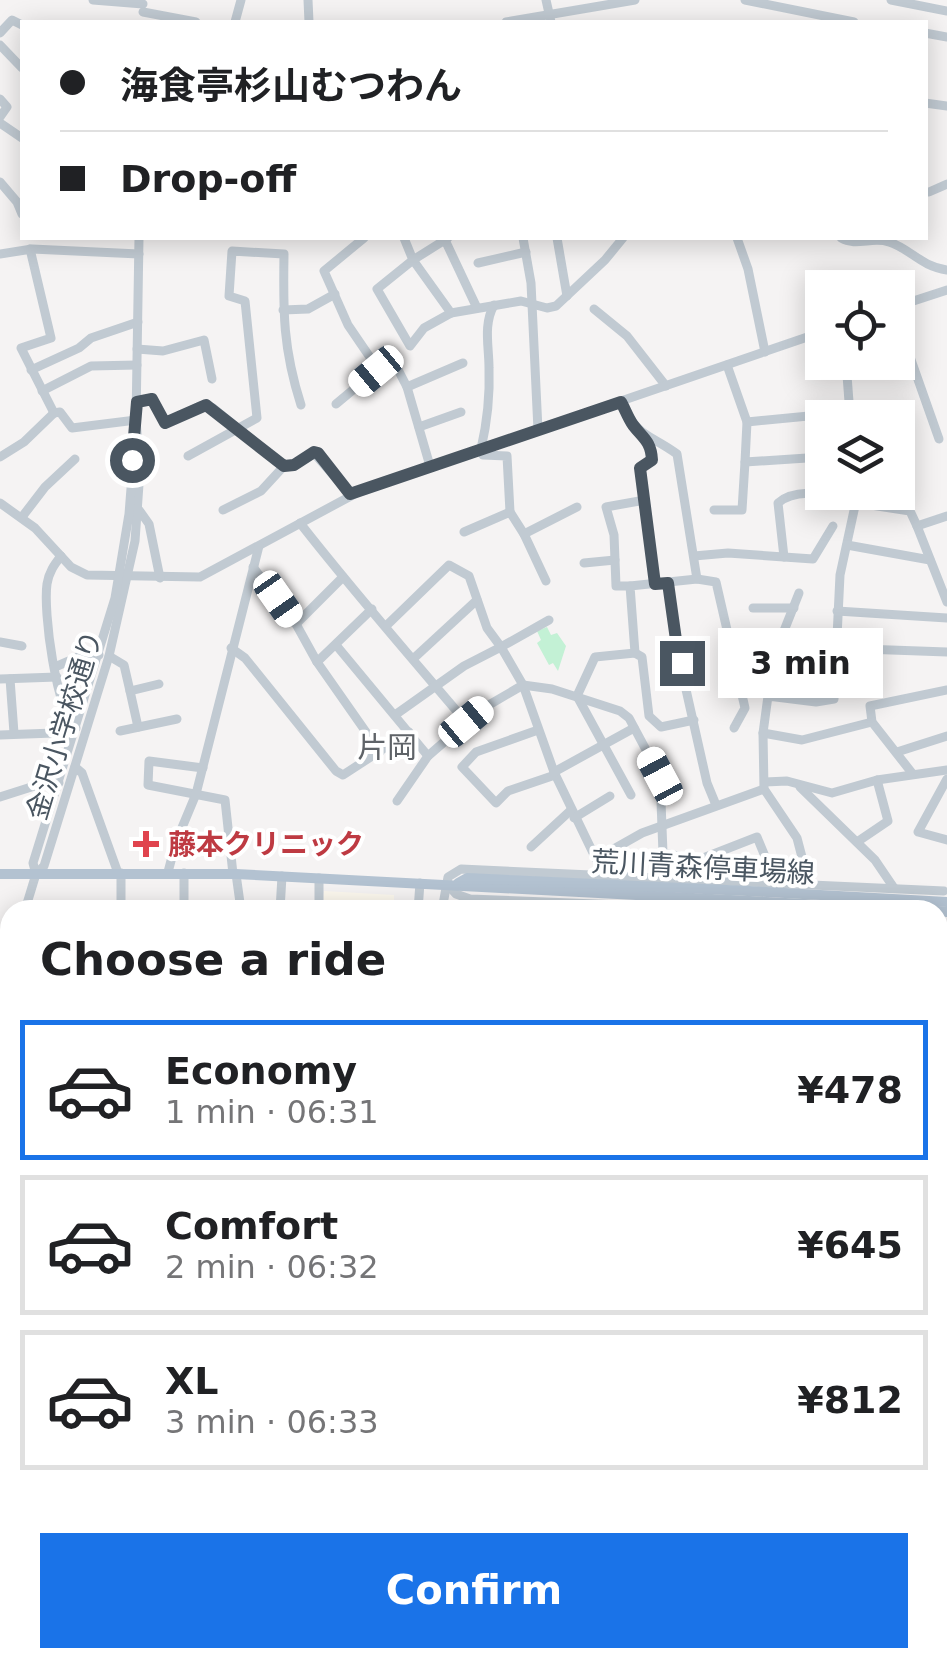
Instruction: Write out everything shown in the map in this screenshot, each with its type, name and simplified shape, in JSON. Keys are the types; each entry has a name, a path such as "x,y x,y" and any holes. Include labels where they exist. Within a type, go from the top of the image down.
{"main road":[{"name":"荒川青森停車場線","path":"0,874 168,872 452,883 467,878 748,900 946,893"}],"street":[{"path":"93,0 187,20"},
{"path":"546,0 550,19 590,4 635,0"},
{"path":"745,0 844,20"},
{"path":"891,0 947,11"},
{"path":"0,33 12,20 20,24"},
{"path":"0,45 20,66"},
{"path":"0,99 8,107 0,120 20,136"},
{"path":"0,182 20,200"},
{"path":"930,192 947,184"},
{"name":"金沢小学校通り","path":"124,577 137,402 140,240"},
{"path":"342,240 350,249"},
{"path":"361,240 324,271 348,324 376,371"},
{"path":"405,240 413,260 451,313"},
{"path":"444,240 377,289 410,346 424,328 451,313 531,302 547,308 567,296 621,240"},
{"path":"446,240 477,308"},
{"path":"524,240 538,430"},
{"path":"557,240 567,296"},
{"path":"737,240 748,268 765,352"},
{"path":"844,240 885,240 926,266 947,270"},
{"path":"2,252 31,245 139,254"},
{"path":"31,245 51,338 21,348 54,413"},
{"path":"188,456 257,418 245,301 230,296 232,251 284,254 288,366 301,405"},
{"path":"478,263 526,252"},
{"path":"915,300 947,290"},
{"path":"283,310 308,308 335,294"},
{"path":"494,305 487,325 490,368 483,455 508,456 510,512 546,581"},
{"path":"594,309 627,336 666,386"},
{"path":"32,370 79,348 91,338 138,322"},
{"path":"0,503 22,517 71,566 87,576 200,577 350,494 805,338"},
{"path":"138,349 163,351 204,340 212,379"},
{"path":"336,404 393,360 407,387 430,466"},
{"path":"407,387 463,363"},
{"path":"42,391 91,366 137,365"},
{"path":"714,510 742,510 747,422 727,365"},
{"path":"915,371 939,439"},
{"path":"137,402 152,399 165,423 206,405 284,466"},
{"path":"621,402 632,424 648,440 677,454 697,579"},
{"path":"0,458 24,442 54,413 60,412 72,428 136,421"},
{"path":"419,427 461,412"},
{"path":"747,422 805,418"},
{"name":"金沢小学校通り","path":"104,656 76,728 33,863 36,874 44,866 75,767 104,656 124,577 138,509 140,443 136,421"},
{"path":"648,440 652,460 640,468 655,584"},
{"path":"223,510 261,491 284,466 294,465 314,452 350,494"},
{"path":"745,462 805,458"},
{"path":"22,517 45,486 76,459"},
{"path":"784,557 778,503 785,497 805,494"},
{"path":"645,500 606,508 612,522 616,586 697,579 716,582 745,708 734,728"},
{"path":"524,534 577,507"},
{"path":"138,509 149,524 160,578"},
{"path":"768,696 816,702 834,699 840,575 855,510"},
{"path":"910,510 930,560 942,572 947,602"},
{"path":"464,532 510,512"},
{"path":"916,526 947,516"},
{"path":"300,522 342,578 372,608 466,722"},
{"path":"694,556 728,553 813,559 833,526"},
{"path":"848,545 930,560"},
{"path":"168,872 196,794 258,546"},
{"path":"61,556 52,569 46,595 48,634 70,722 76,728"},
{"path":"584,563 615,560"},
{"path":"386,626 450,565 469,576 487,628 523,686 554,774 596,860 662,826 765,786 794,782 824,793 877,780 947,770"},
{"path":"253,567 296,624 317,662 380,752"},
{"path":"296,624 342,578"},
{"path":"668,583 678,654 707,783 716,805"},
{"path":"630,586 636,653"},
{"path":"798,593 776,651 768,696 763,733 765,786 797,838 809,884"},
{"path":"413,658 477,600"},
{"path":"317,662 372,608"},
{"path":"753,608 794,608"},
{"path":"837,612 947,618"},
{"path":"395,715 435,685 550,620"},
{"path":"0,642 22,646"},
{"path":"336,646 428,756"},
{"path":"231,648 245,658 336,771 347,775 408,732"},
{"path":"835,648 947,652"},
{"path":"577,696 595,657 636,653 642,657 649,716 660,727 694,720"},
{"path":"14,734 5,679 56,672 85,654 104,656 124,665 138,727"},
{"path":"130,690 159,684"},
{"path":"397,800 428,756 501,696 523,686 577,696 620,711 634,728 660,776 663,852 698,860 758,837 776,883"},
{"path":"912,774 872,722 870,706 947,690"},
{"path":"577,696 632,794"},
{"path":"120,731 176,719"},
{"path":"763,733 802,740 872,722"},
{"path":"538,730 476,752 462,768 496,803 508,791 554,774 634,728"},
{"path":"0,735 54,733"},
{"path":"898,752 947,736"},
{"path":"203,768 149,760 148,785 225,800 239,900"},
{"path":"75,767 82,774 120,873 121,900"},
{"path":"947,779 918,832 947,840"},
{"path":"857,842 888,821 877,780"},
{"path":"0,797 46,782 59,783"},
{"path":"794,782 875,860 894,888"},
{"path":"531,847 572,814 610,796"},
{"path":"446,900 453,872 472,869 946,893"},
{"path":"184,873 184,900"},
{"path":"28,900 36,874"},
{"path":"281,900 282,876"},
{"path":"319,900 320,878"},
{"path":"419,900 420,882"},
{"path":"452,883 456,894 490,900"}],"shaded area":[{"path":"324,891 394,895 394,900 323,900"}],"green space":[{"path":"547,627 566,646 558,671 553,663 549,665 537,643 541,640 537,631"}],"place":[{"name":"藤本クリニック","path":"146,844"}],"district":[{"name":"片岡","path":"387,748"}],"route":[{"path":"132,460 137,402 152,399 165,423 206,405 284,466 318,453 350,494 621,402 652,451 652,460 640,468 655,584 668,583 682,663"}]}
